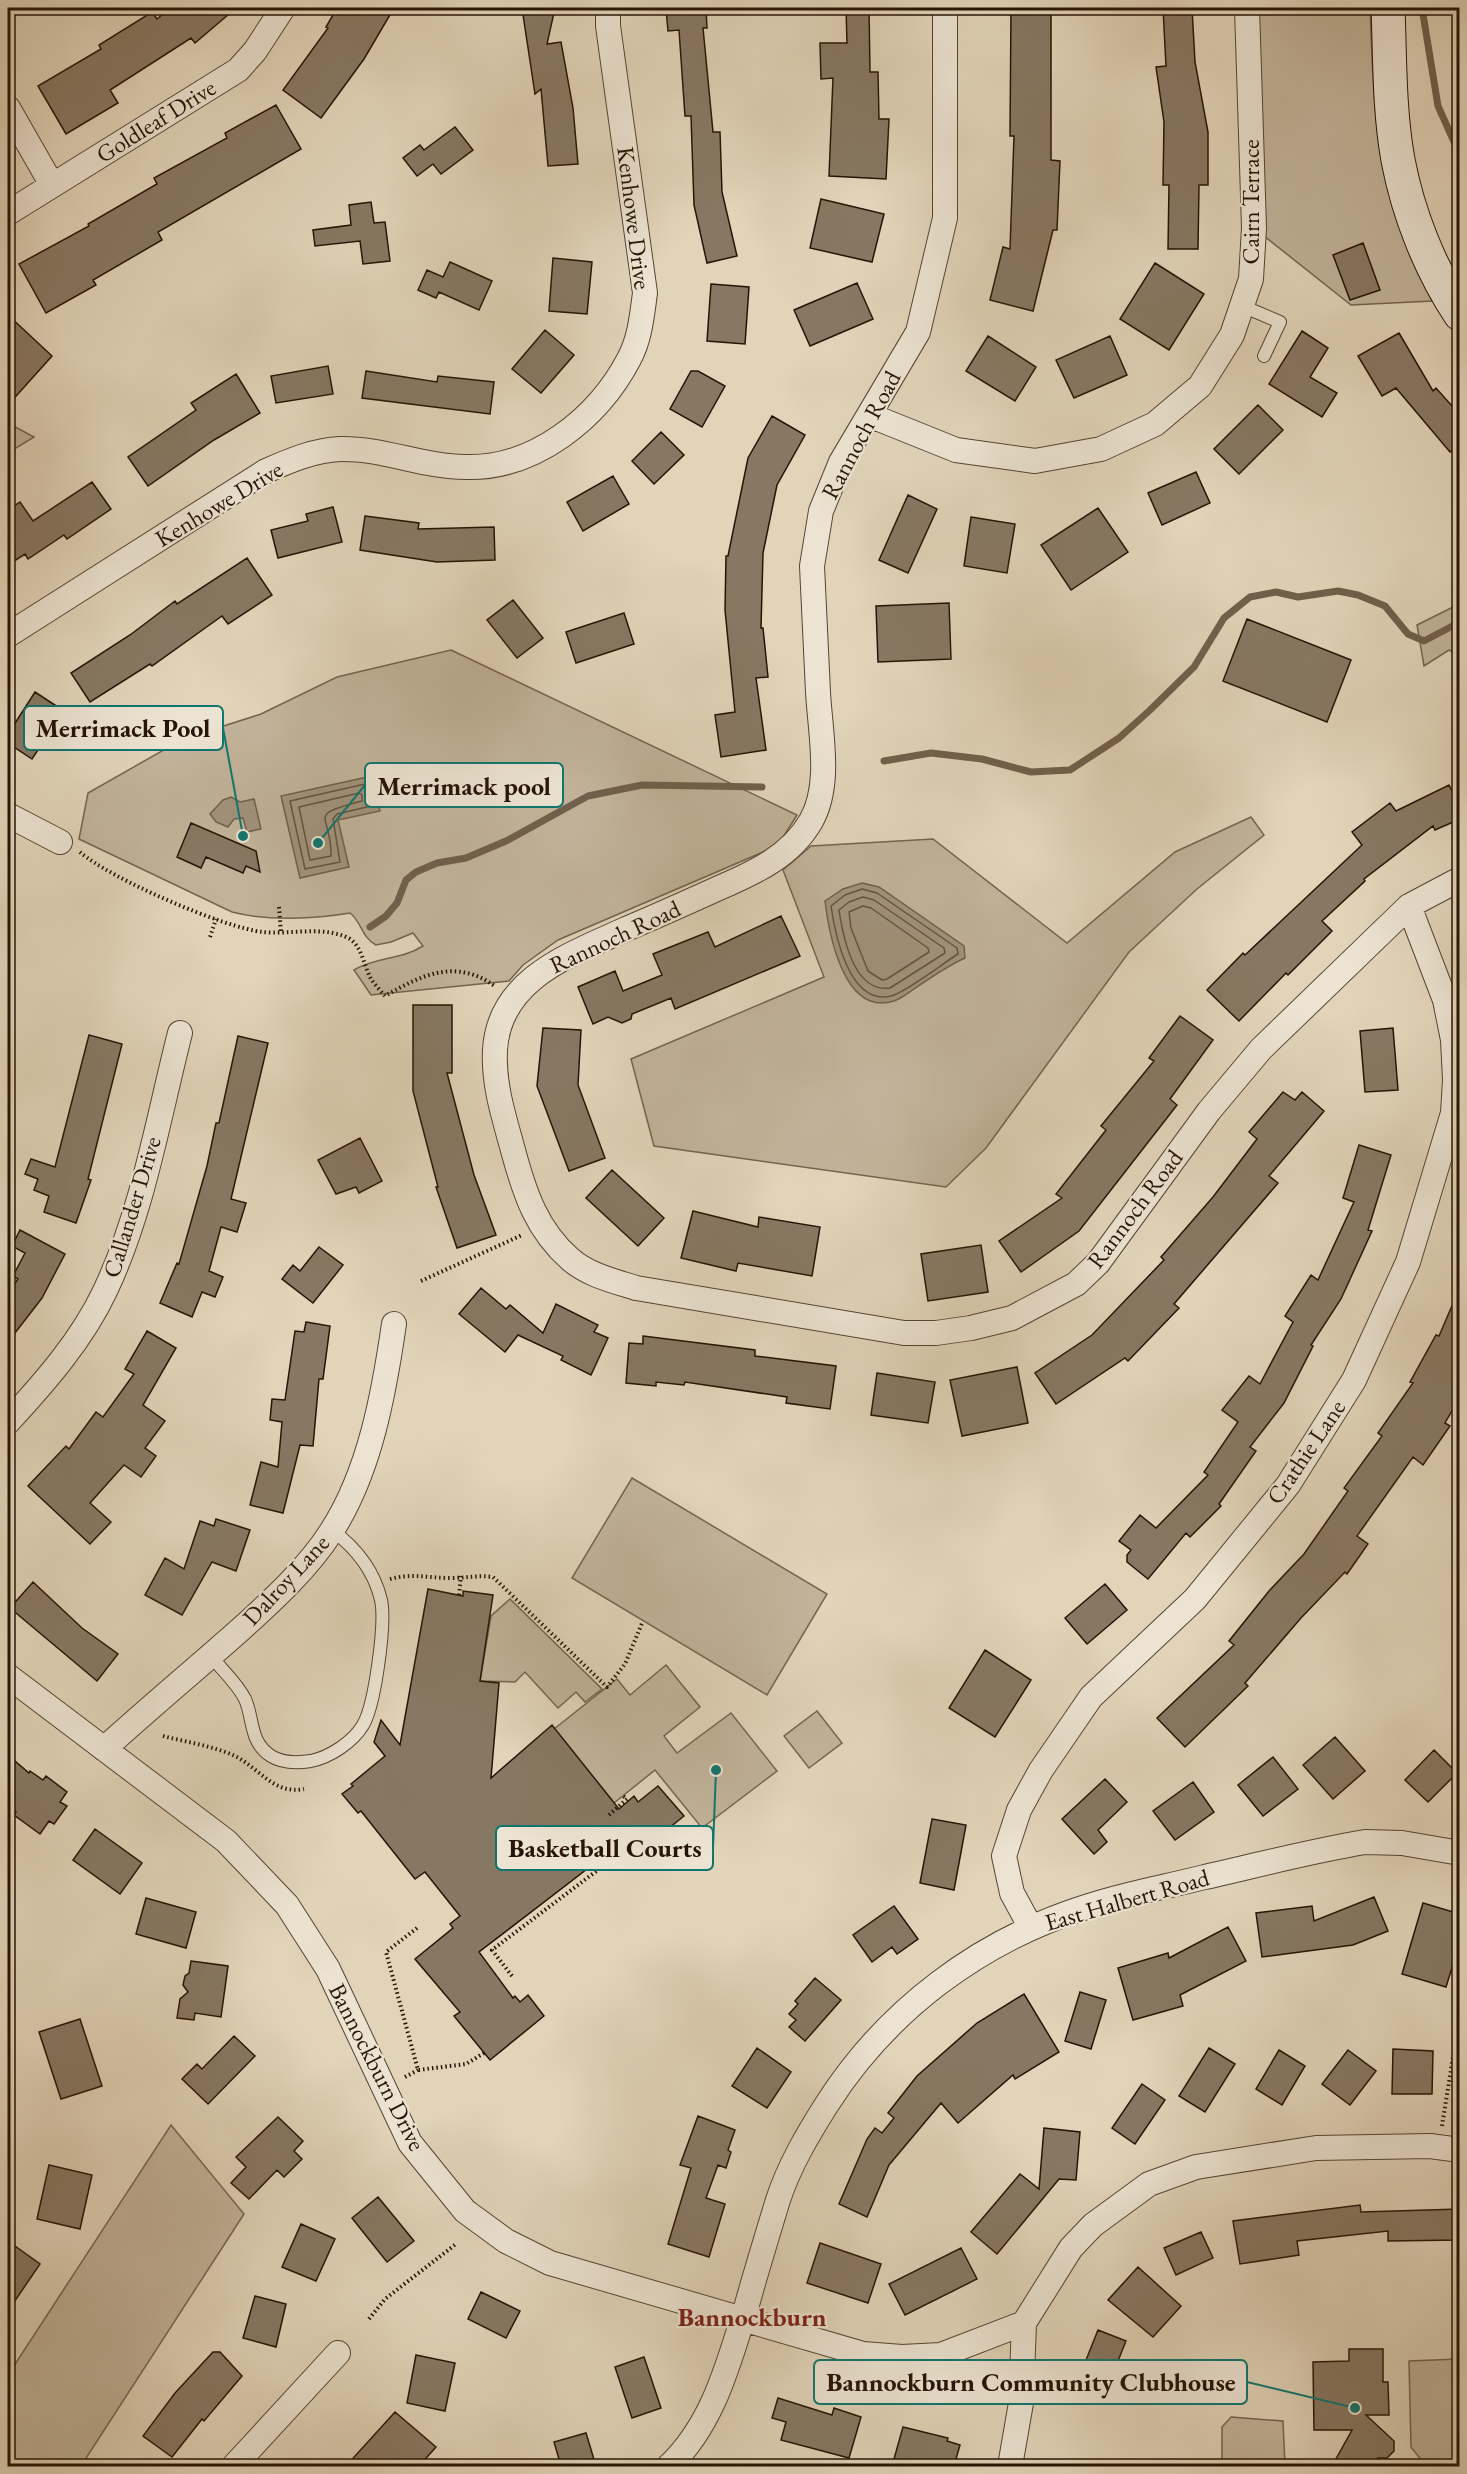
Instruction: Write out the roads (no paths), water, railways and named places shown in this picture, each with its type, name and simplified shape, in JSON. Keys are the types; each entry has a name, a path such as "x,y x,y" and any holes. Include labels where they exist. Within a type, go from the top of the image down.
{"main road":[{"path":"1388,8 1391,91 1398,160 1427,252 1460,314"}],"street":[{"name":"Goldleaf Drive","path":"8,213 238,70 255,51 284,8"},
{"name":"Kenhowe Drive","path":"8,635 266,471 299,457 338,449 368,451 442,466 468,468 495,465 544,448 569,430 602,400 630,358 641,324 645,293 608,26 609,8"},
{"name":"Rannoch Road","path":"945,8 945,218 918,332 841,462 821,511 815,537 812,566 823,763 818,805 812,820 801,835 779,858 747,876 555,961 524,987 500,1024 495,1047 495,1080 526,1197 542,1226 570,1259 598,1276 636,1288 904,1333 971,1328 1012,1318 1076,1284 1098,1263 1209,1111 1261,1049 1409,906 1460,879"},
{"name":"Cairn Terrace","path":"869,415 956,450 1035,461 1101,449 1155,424 1200,386 1232,335 1251,279 1254,228 1247,8"},
{"path":"8,108 52,185"},
{"path":"8,815 68,845"},
{"name":"Crathie Lane","path":"1030,1928 1012,1893 1004,1856 1019,1810 1041,1770 1091,1697 1196,1599 1288,1485 1354,1380 1408,1262 1454,1113 1455,1080 1453,1041 1445,1000 1409,906"},
{"name":"Callander Drive","path":"8,1422 39,1388 74,1341 105,1291 136,1209 180,1033"},
{"name":"Dalroy Lane","path":"104,1749 273,1600 332,1530 347,1503 366,1455 387,1369 394,1324"},
{"name":"Bannockburn Drive","path":"8,1676 226,1841 287,1905 328,1969 410,2143 465,2211 506,2241 550,2263 863,2354 902,2357 941,2355 1024,2323"},
{"name":"East Halbert Road","path":"669,2466 684,2452 715,2402 782,2188 808,2134 840,2084 877,2038 922,1995 972,1958 1030,1928 1087,1906 1128,1895 1348,1844 1382,1841 1460,1853"},
{"path":"1010,2466 1021,2403 1024,2323 1071,2248 1093,2225 1149,2184 1196,2167 1316,2148 1449,2148"},
{"path":"234,2466 338,2353"}],"lane":[{"path":"1242,306 1280,322 1264,356"},
{"path":"211,1656 241,1693 257,1742 271,1756 292,1762 315,1760 337,1749 358,1733 369,1708 382,1634 383,1611 378,1588 364,1561 352,1546 332,1530"}],"water":[{"path":"372,776 380,811 338,820 349,867 300,878 281,796"},
{"path":"231,797 240,802 254,799 261,829 247,832 243,818 234,819 228,827 216,822 210,814 223,800"},
{"path":"862,883 879,887 964,946 965,958 897,1000 877,1003 863,997 851,985 842,969 830,933 825,901 843,889"}],"waterway":[{"path":"1422,8 1438,106 1460,155"},
{"path":"884,761 931,753 982,759 1031,772 1070,770 1119,738 1149,711 1194,667 1224,618 1250,597 1276,592 1298,597 1338,591 1358,595 1385,606 1408,634 1424,641 1460,622"},
{"path":"370,927 386,916 397,903 406,880 416,872 437,863 466,858 506,841 588,796 642,785 762,787"}],"place":[{"name":"Merrimack Pool","path":"243,836"},
{"name":"Merrimack pool","path":"318,843"},
{"name":"Basketball Courts","path":"716,1770"},
{"name":"Bannockburn Community Clubhouse","path":"1355,2408"}],"district":[{"name":"Bannockburn","path":"752,2317"}]}
